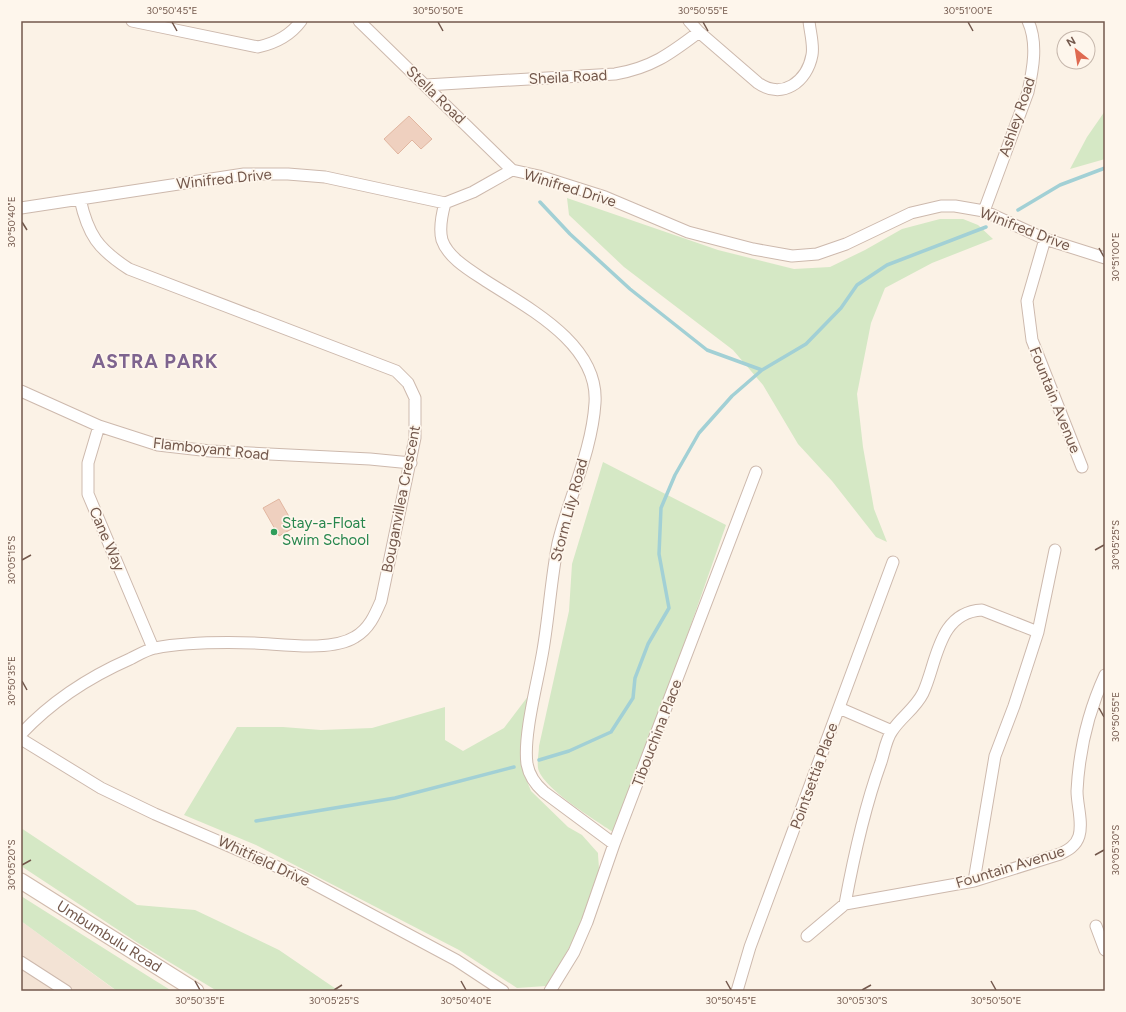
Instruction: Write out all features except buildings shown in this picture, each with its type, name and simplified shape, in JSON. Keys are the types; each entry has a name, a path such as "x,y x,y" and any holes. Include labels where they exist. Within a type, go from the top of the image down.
{"main road":[{"name":"Umbumbulu Road","path":"21,881 196,991"}],"street":[{"path":"132,21 169,24 258,47 275,43 286,37 301,21"},
{"name":"Stella Road","path":"359,21 512,170"},
{"path":"689,21 699,32 758,83 765,88 776,90 793,86 808,70 812,54 809,21"},
{"name":"Ashley Road","path":"984,211 1028,92 1033,72 1034,44 1028,21"},
{"name":"Sheila Road","path":"426,85 630,72 666,57 699,32"},
{"name":"Winifred Drive","path":"21,208 244,174 288,174 325,177 445,203 473,192 512,170 539,176 605,197 688,232 753,249 792,256 806,256 826,251 846,244 905,216 927,209 955,206 984,211 1045,238 1105,258"},
{"name":"Bouganvillea Crescent","path":"21,734 36,718 63,696 101,672 153,648 201,643 312,646 344,642 361,633 375,615 381,601 415,438 415,398 408,383 396,371 129,269 110,257 98,245 84,216 80,199"},
{"name":"Storm Lily Road","path":"445,203 442,238 448,249 476,275 542,318 565,336 582,357 590,373 595,389 595,403 590,433 565,516 557,552 543,651 529,728 527,764 529,772 544,792 614,844"},
{"name":"Fountain Avenue","path":"1045,238 1027,301 1032,340 1037,356 1082,467"},
{"name":"Flamboyant Road","path":"21,391 99,426 158,445 210,452 370,459 411,463"},
{"name":"Cane Way","path":"99,426 88,463 88,494 153,648"},
{"name":"Tibouchina Place","path":"550,991 574,952 587,922 614,844 756,472"},
{"path":"974,881 994,756 1014,706 1038,632 1055,550"},
{"name":"Pointsettia Place","path":"737,991 753,939 893,562"},
{"path":"845,904 860,827 892,731 910,712 921,696 941,640 950,626 958,619 973,611 982,610 1038,632"},
{"name":"Fountain Avenue","path":"807,936 845,904 974,881 1060,854 1071,848 1077,842 1080,826 1077,803 1079,770 1095,700 1105,675"},
{"path":"839,708 892,731"},
{"name":"Whitfield Drive","path":"21,739 101,788 155,814 301,877 456,960 504,991"},
{"path":"1096,926 1105,950"},
{"path":"21,962 66,991"}],"shaded area":[{"path":"21,921 115,990 117,991 21,991"}],"green space":[{"path":"1105,111 1105,159 1070,169 1087,137"},
{"path":"567,198 718,250 794,269 830,267 865,250 902,229 940,219 963,219 978,225 993,239 932,263 885,288 871,323 857,394 863,447 874,509 887,542 876,537 832,481 798,444 763,385 733,350 624,267 569,215"},
{"path":"603,462 726,525 681,653 613,832 582,812 559,794 549,785 538,768 539,746 569,611 572,564"},
{"path":"532,691 523,743 524,774 531,791 568,827 582,835 598,853 599,864 599,872 584,918 570,947 546,986 517,988 459,950 256,845 184,815 237,727 283,727 321,730 372,728 445,707 445,740 463,751 504,728"},
{"path":"21,828 137,905 195,910 279,950 339,991 217,991 138,943 21,866"},
{"path":"21,896 172,991 117,991 21,921"}],"waterway":[{"path":"1018,210 1060,185 1105,168"},
{"path":"540,202 570,234 630,289 707,350 762,370"},
{"path":"539,760 569,751 611,732 633,698 635,678 648,644 669,608 659,554 661,508 675,475 699,433 732,396 762,370 806,344 841,308 857,285 887,265 986,227"},
{"path":"256,821 395,798 514,767"}],"place":[{"name":"Stay-a-Float Swim School","path":"274,532"}],"district":[{"name":"ASTRA PARK","path":"155,361"}]}
